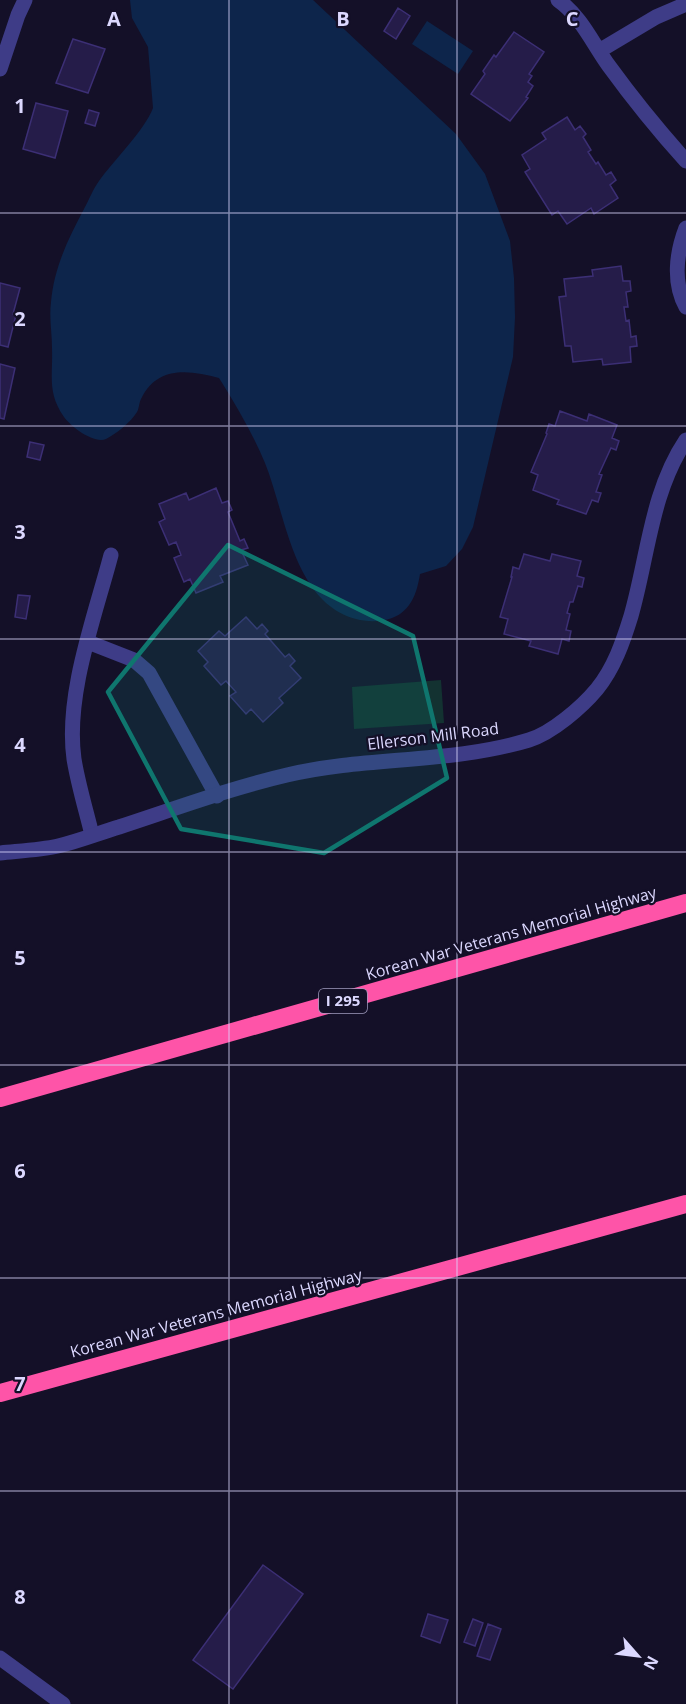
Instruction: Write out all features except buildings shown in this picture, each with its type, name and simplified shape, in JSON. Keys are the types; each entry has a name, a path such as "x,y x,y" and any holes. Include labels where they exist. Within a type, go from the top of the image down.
{"highway":[{"name":"Korean War Veterans Memorial Highway","path":"0,1098 686,903"},
{"name":"Korean War Veterans Memorial Highway","path":"0,1393 686,1204"}],"street":[{"path":"0,69 25,0"},
{"path":"558,0 572,5 599,51 666,140 686,161"},
{"path":"599,51 656,17 686,4"},
{"path":"686,228 680,243 677,265 680,297 686,308"},
{"name":"Ellerson Mill Road","path":"0,853 58,846 288,774 366,762 485,751 531,740 572,714 597,689 612,666 625,634 641,578 653,518 664,482 686,440"},
{"path":"92,835 74,758 73,734 76,690 111,555"},
{"path":"88,642 134,660 149,673 217,796"},
{"path":"0,1658 63,1704"}],"highlighted area":[{"path":"228,545 413,636 447,778 324,853 181,829 108,692"}],"green space":[{"path":"441,680 444,723 354,729 352,687"}],"water":[{"path":"130,0 313,0 456,134 485,174 510,241 514,278 513,357 473,527 462,549 446,566 420,574 412,600 399,615 374,621 356,619 335,610 318,595 305,576 295,554 260,452 219,378 186,372 165,375 148,388 137,412 127,424 110,437 101,440 83,434 72,425 64,417 55,400 52,384 50,314 53,289 63,254 97,184 136,136 153,108 148,47 132,18"},
{"path":"427,21 473,51 458,74 412,44"}]}
